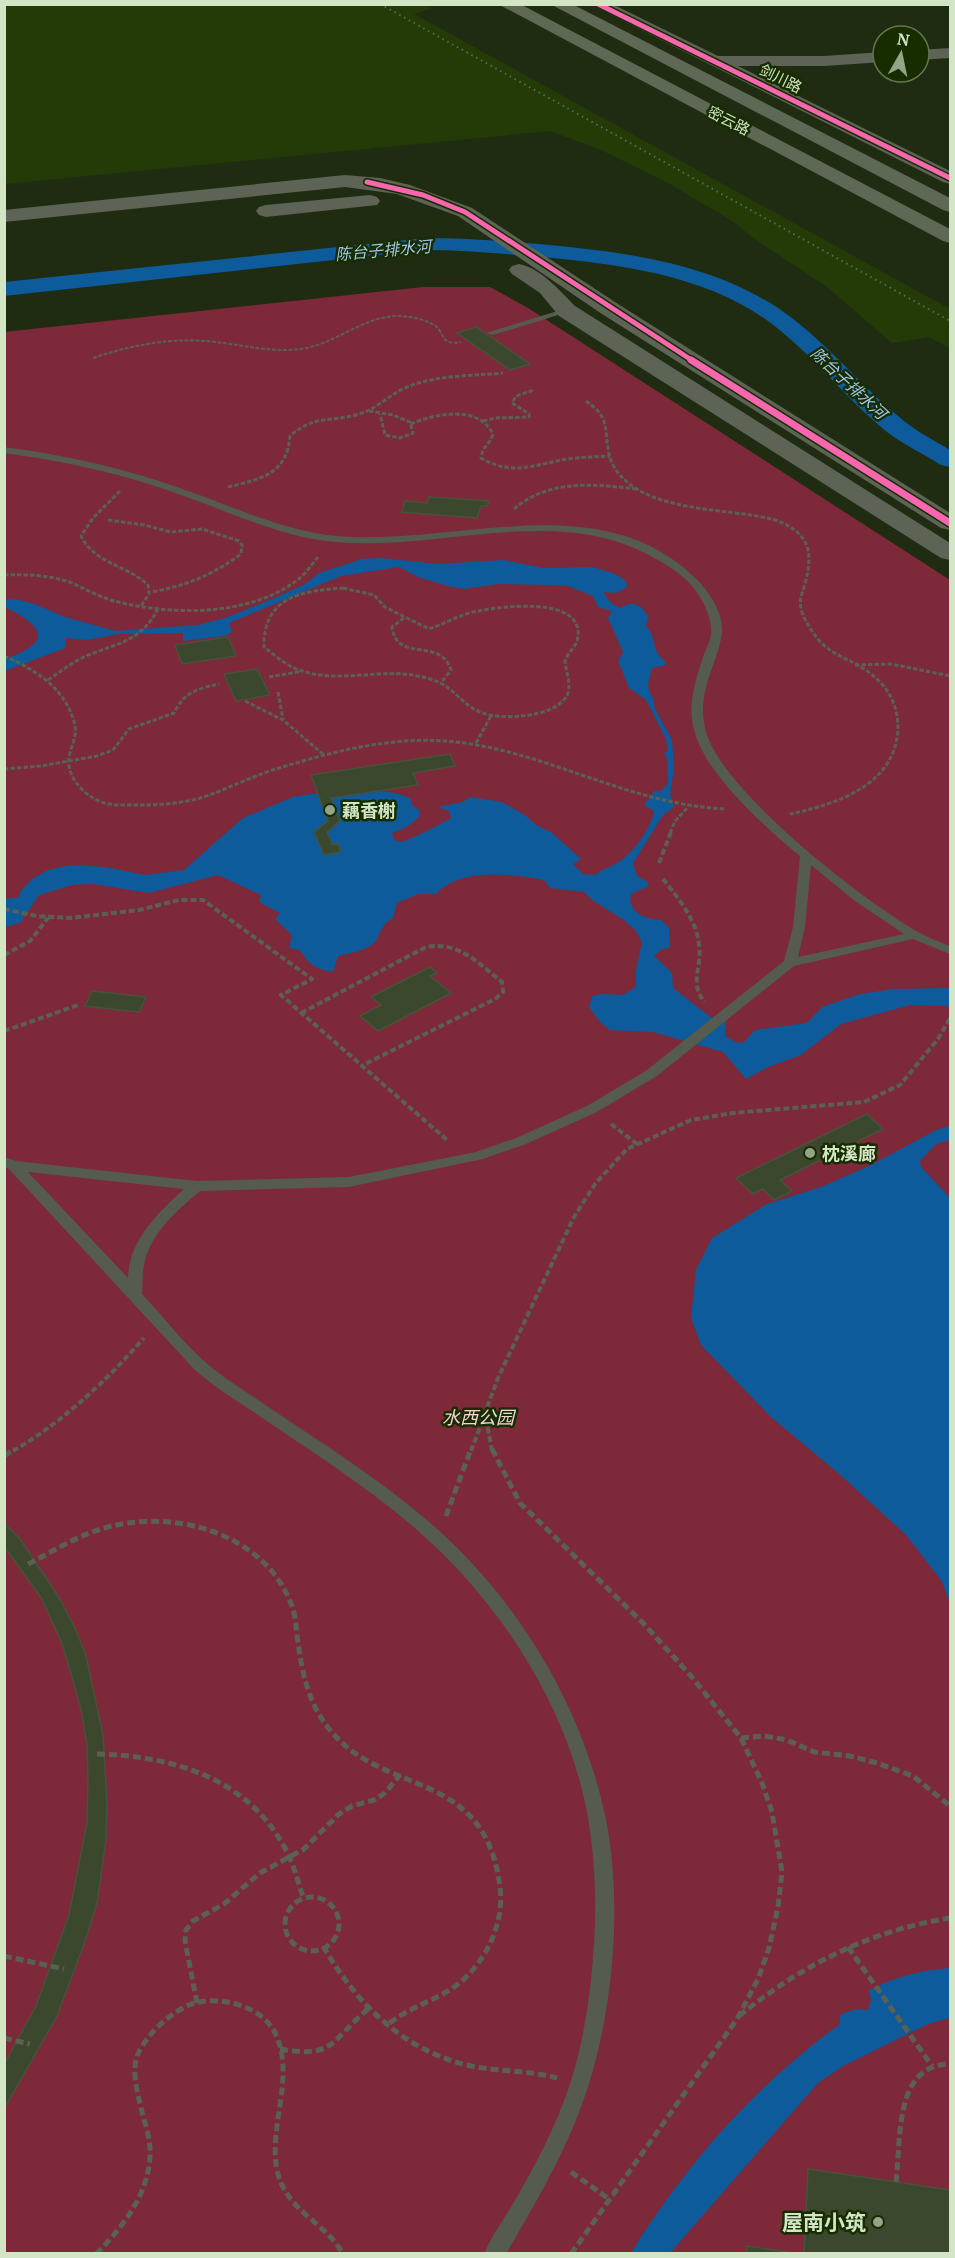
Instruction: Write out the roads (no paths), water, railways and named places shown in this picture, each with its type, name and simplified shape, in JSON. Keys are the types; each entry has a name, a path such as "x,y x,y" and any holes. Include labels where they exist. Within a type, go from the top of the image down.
{"highway":[{"name":"密云路","path":"506,4 951,237"},
{"name":"密云路","path":"558,4 951,206"}],"street":[{"name":"剑川路","path":"598,4 951,178"},
{"path":"931,54 951,53"},
{"path":"711,61 824,61 871,58"},
{"path":"4,216 320,183 367,182 423,195 465,212 501,232 548,273 951,531"},
{"path":"251,213 369,201 421,206 443,214 467,234 548,273 610,309 951,523"},
{"path":"548,273 547,289 567,311 951,553"},
{"path":"548,273 587,284 655,315 951,501"}],"lane":[{"path":"490,333 567,311"},
{"path":"4,450 54,456 135,476 277,529 330,538 409,539 506,528 565,528 618,538 665,559 693,580 712,607 717,631 697,695 700,734 706,749 728,782 806,855 868,905 914,935 951,950"},
{"path":"790,963 799,927 806,855"},
{"path":"9,1164 197,1186 349,1182 391,1176 468,1158 521,1141 592,1108 652,1073 728,1015 790,963 914,935"},
{"path":"9,1164 200,1366 425,1526 477,1577 517,1630 557,1702 585,1772 597,1818 605,1891 604,1946 589,2044 578,2086 531,2194 494,2253"},
{"path":"135,1295 136,1266 145,1242 163,1216 197,1186"}],"water":[{"path":"381,558 437,564 503,560 543,568 593,567 615,574 626,581 627,587 616,593 604,592 615,606 621,608 625,605 636,604 648,616 646,626 651,633 658,654 666,665 652,668 648,684 649,691 655,709 672,740 674,769 670,794 674,807 663,815 633,863 637,876 648,882 647,887 631,894 630,900 639,914 661,920 669,928 670,948 662,949 654,956 672,973 673,988 713,1019 726,1022 725,1036 737,1043 744,1042 755,1030 807,1023 822,1007 860,994 893,989 950,988 950,1006 910,1005 841,1024 801,1055 768,1067 746,1079 723,1052 653,1032 610,1030 600,1022 589,1007 592,996 623,995 636,987 636,970 642,942 636,931 584,892 550,888 544,880 517,876 473,876 447,885 436,894 418,894 397,903 393,918 386,923 374,943 362,950 338,956 333,972 317,968 300,950 289,948 292,935 275,919 280,913 259,902 261,895 218,875 149,893 93,884 72,885 39,895 20,923 5,927 5,899 19,897 20,892 32,879 48,870 71,865 105,867 145,875 184,870 243,818 293,797 318,793 328,821 314,832 324,855 341,852 338,844 332,844 327,832 340,821 331,798 381,791 411,799 412,805 419,810 420,815 414,821 392,833 395,841 408,840 449,820 451,818 449,811 437,807 463,802 470,797 502,802 552,833 581,859 573,864 583,874 595,875 626,857 644,834 654,814 654,811 644,805 654,791 661,791 668,783 667,758 664,754 668,750 666,739 646,700 629,688 618,661 623,652 608,618 612,611 598,607 593,596 568,586 498,584 465,589 418,577 399,567 341,576 229,623 232,632 225,636 183,641 183,633 118,634 87,640 66,638 65,648 5,671 5,659 31,647 37,640 38,634 29,621 5,607 5,600 15,599 35,604 62,616 115,631 198,625 228,617 272,599 305,584 319,573 362,559"},
{"path":"950,1126 950,1140 936,1144 920,1161 921,1167 950,1198 950,1602 941,1580 906,1535 837,1472 772,1418 701,1345 691,1318 696,1270 712,1238 767,1204 821,1187 871,1165 936,1130"},
{"path":"950,1968 950,2018 928,2024 843,2066 818,2083 670,2253 631,2253 675,2189 724,2128 780,2073 840,2024 840,2015 855,2009 868,2010 871,2000 869,1990 879,1985 919,1972"}],"waterway":[{"name":"陈台子排水河","path":"4,289 425,244 466,244 613,257 670,270 714,284 754,303 789,326 896,427 950,460"}],"railway":[{"path":"380,4 950,321"}],"place":[{"name":"藕香榭","path":"330,810"},
{"name":"枕溪廊","path":"810,1153"},
{"name":"屋南小筑","path":"878,2222"}],"park label":[{"name":"水西公园","path":"478,1417"}]}
